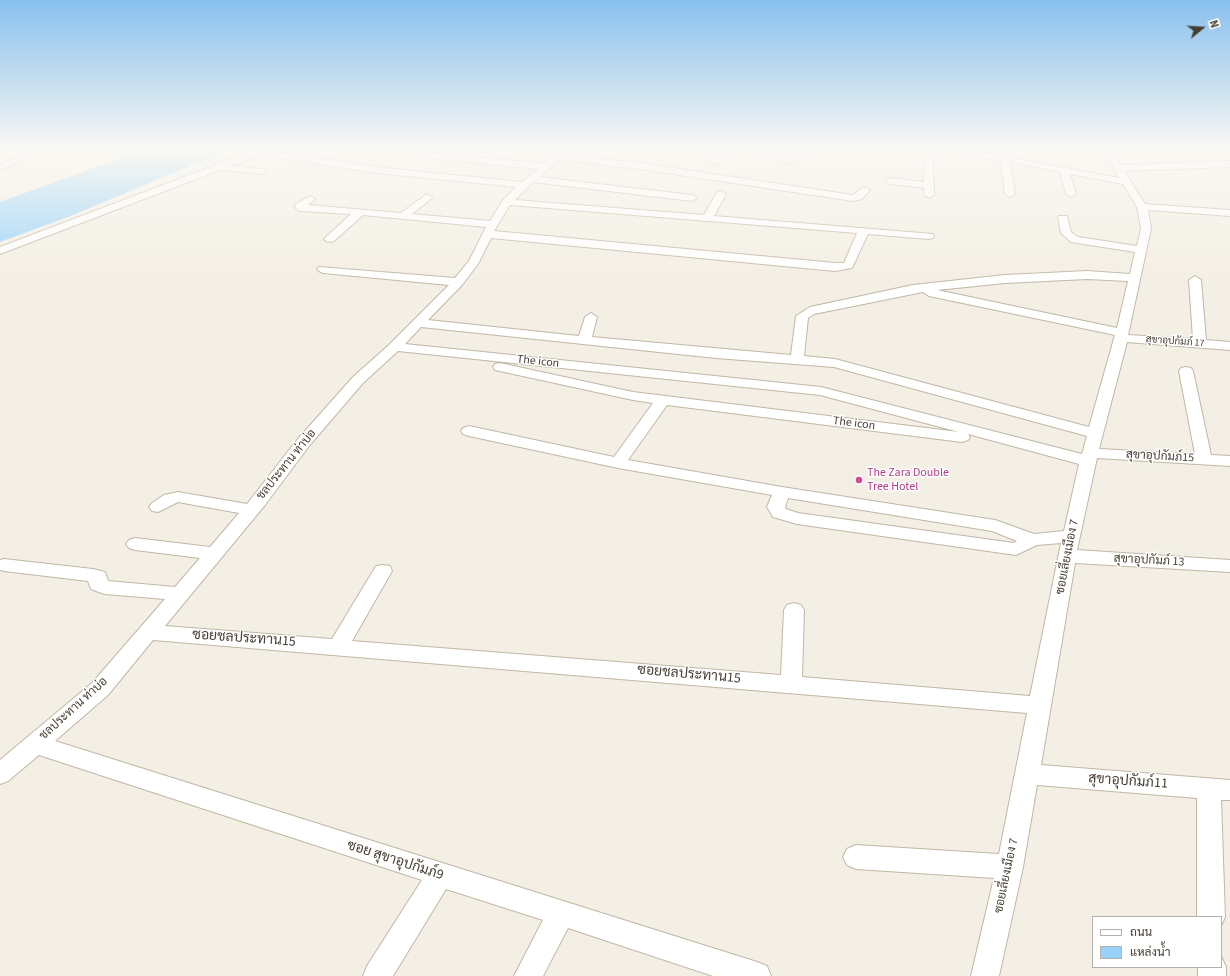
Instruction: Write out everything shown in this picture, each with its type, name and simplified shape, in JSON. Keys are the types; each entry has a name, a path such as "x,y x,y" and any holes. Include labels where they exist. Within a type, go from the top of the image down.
{"street":[{"path":"0,251 144,196"},
{"name":"ชลประทาน ท่าบ่อ","path":"0,774 100,689 150,632 251,510 303,443 358,380 395,347 458,282 474,262 490,229 508,202 514,196"},
{"path":"667,196 692,198"},
{"path":"708,217 720,196"},
{"path":"837,196 853,198 859,196"},
{"name":"ซอยเลี่ยงเมือง 7","path":"985,976 1010,867 1071,536 1089,457 1121,336 1146,229 1142,207 1134,196"},
{"path":"403,216 427,197"},
{"path":"310,199 300,206 300,208 403,216 490,229 835,267 848,266 864,231"},
{"path":"508,202 929,236"},
{"path":"1142,207 1230,212"},
{"path":"330,239 360,212"},
{"path":"1063,218 1066,233 1075,240 1141,250"},
{"path":"323,269 458,282"},
{"path":"797,360 802,316 805,313 913,289 1012,278 1087,275 1135,278"},
{"path":"1195,280 1200,344"},
{"name":"สุขาอุปกัมภ์ 17","path":"913,289 1121,336 1230,346"},
{"path":"585,340 591,317"},
{"path":"418,323 716,354 835,363 1096,433"},
{"name":"The icon","path":"395,347 821,391 1011,441 1089,457"},
{"name":"The icon","path":"420,349 633,396 951,436 1011,441"},
{"path":"1186,371 1204,459"},
{"path":"697,404 704,379"},
{"path":"618,463 663,400"},
{"path":"469,431 618,463 782,492 996,526 1033,540 1071,536"},
{"name":"สุขาอุปกัมภ์15","path":"1089,457 1204,459 1230,461"},
{"path":"158,508 170,499 178,497 251,510"},
{"path":"135,544 214,554"},
{"name":"สุขาอุปกัมภ์ 13","path":"1067,556 1230,566"},
{"path":"4,565 93,575 98,577 98,584 104,587 180,594"},
{"path":"339,646 382,571"},
{"path":"791,684 794,610"},
{"name":"ซอยชลประทาน15","path":"150,632 339,646 1040,705"},
{"name":"ซอย สุขาอุปกัมภ์9","path":"34,744 757,976"},
{"name":"สุขาอุปกัมภ์11","path":"1027,774 1220,789"},
{"path":"1211,916 1220,789"},
{"path":"856,858 1010,867"},
{"path":"377,976 440,875"},
{"path":"528,976 560,914"}],"water":[{"path":"18,196 119,196 73,215 0,242 0,202"}],"place":[{"name":"The Zara Double Tree Hotel","path":"859,480"}]}
